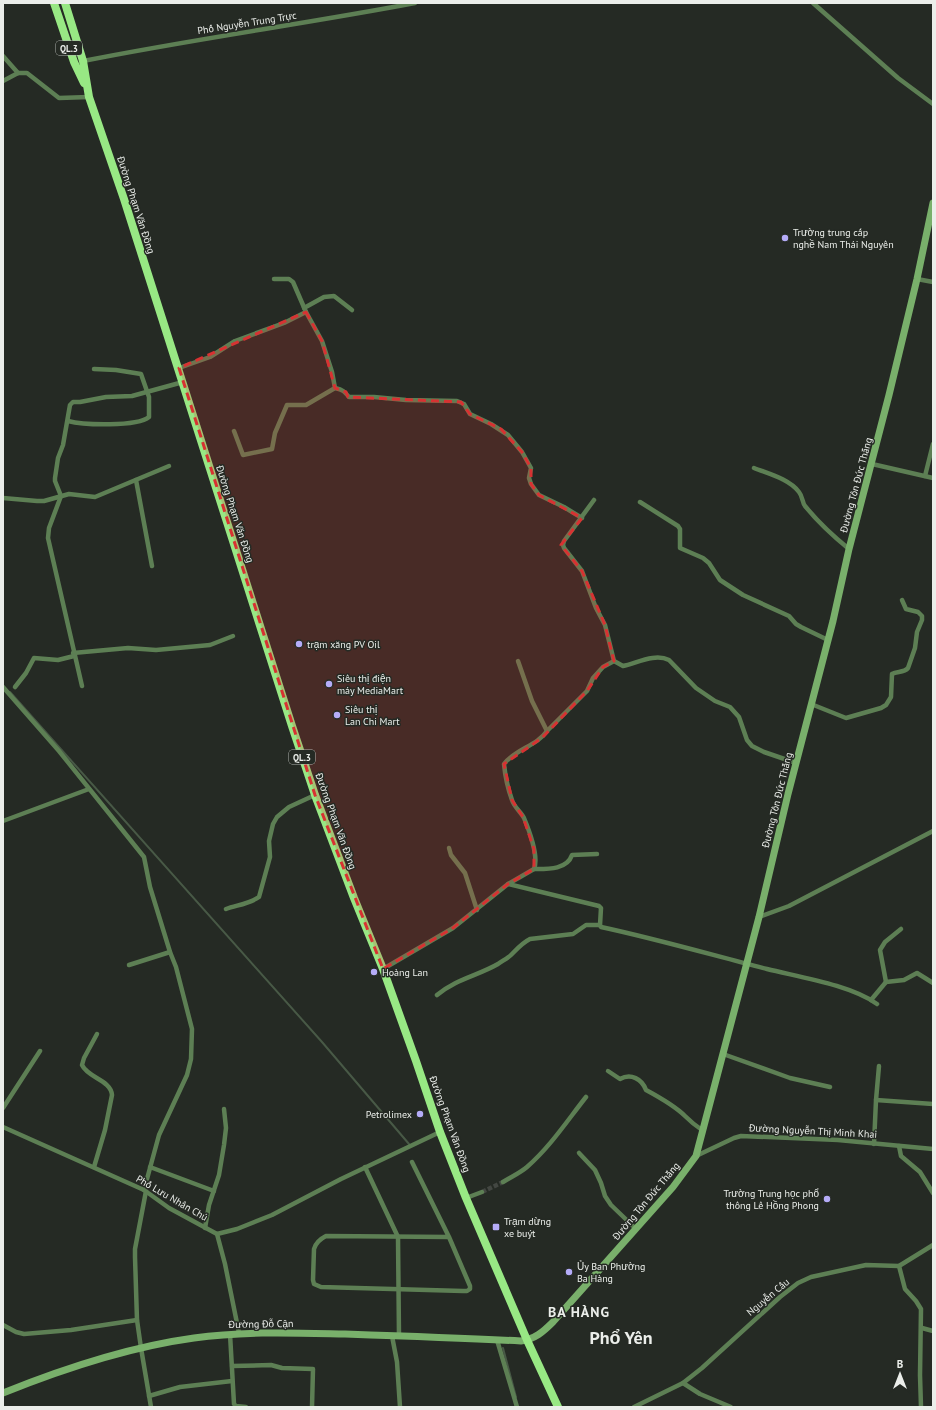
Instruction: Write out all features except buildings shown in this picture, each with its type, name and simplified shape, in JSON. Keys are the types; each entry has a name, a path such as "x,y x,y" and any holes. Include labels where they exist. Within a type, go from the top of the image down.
{"highway":[{"name":"Đường Phạm Văn Đồng","path":"54,3 74,62 88,94 121,188 315,795 383,969 440,1132 466,1198 527,1340 558,1407"},
{"name":"Đường Phạm Văn Đồng","path":"65,3 83,61 88,94"}],"main road":[{"name":"Đường Tôn Đức Thắng","path":"527,1340 539,1336 546,1330 673,1187 696,1156 759,917 788,794 872,464 930,228 933,203"},
{"name":"Đường Đỗ Cận","path":"3,1393 55,1373 140,1348 194,1338 239,1333 527,1340"}],"street":[{"name":"Phố Nguyễn Trung Trực","path":"83,61 333,19 415,3"},
{"path":"813,3 898,78 933,104"},
{"path":"3,56 18,73"},
{"path":"3,81 18,73 27,73 59,98 88,94"},
{"path":"274,279 291,280 322,341 332,372 335,388"},
{"path":"917,279 933,282"},
{"path":"179,368 210,357 235,341 284,323 324,297 334,296 352,310"},
{"path":"68,421 94,425 120,424 147,419 149,417 149,397 141,374 116,370 94,369"},
{"path":"82,686 48,533 61,496 55,478 58,458 63,445 68,421 70,405 72,402 106,397 132,396 183,382"},
{"path":"234,431 244,455 272,449 275,433 287,405 306,405 335,388 343,390 349,397 354,398 374,397 461,402 470,414 501,429 522,452 531,468 529,478 531,484 539,495 564,507 582,518"},
{"path":"925,476 933,444"},
{"path":"872,464 933,478"},
{"path":"3,498 44,501 73,494 95,497 169,466"},
{"path":"754,468 779,478 800,493 804,506 824,528 850,549"},
{"path":"136,480 152,566"},
{"path":"594,500 564,541 563,545 582,571 596,608 605,625 614,661 618,665 623,666 656,658 664,658 669,660 696,688 715,702 730,707 738,717 747,740 752,746 796,763"},
{"path":"640,502 678,526 680,529 680,548 703,558 720,580 749,598 789,616 796,624 828,640"},
{"path":"811,704 846,718 881,708 886,705 891,697 892,674 907,670 915,648 917,632 922,620 922,616 918,612 906,609 902,600"},
{"path":"15,687 26,673 34,658 58,660 74,654 128,648 156,650 210,645 233,636"},
{"path":"518,661 532,701 547,731"},
{"path":"534,869 536,862 534,848 523,817 515,807 512,800 504,764 509,758 542,738 547,731 587,691 593,678 603,667 614,661"},
{"path":"3,687 59,751 144,857 150,887 176,967 192,1029 191,1059 187,1075 159,1135 150,1167 135,1249 137,1320 140,1348 151,1407"},
{"path":"3,821 89,789"},
{"path":"226,909 238,904 248,903 259,897 270,857 269,841 273,824 277,817 289,807 315,795"},
{"path":"759,917 789,906 933,831"},
{"path":"449,848 465,874 477,910"},
{"path":"383,969 444,934 477,910 508,884 534,869 550,868 566,864 569,862 572,855 597,854"},
{"path":"508,884 600,906 600,926"},
{"path":"437,995 458,981 498,964 511,955 515,949 525,941 530,939 573,934 586,925 600,926 642,935 701,953 842,988 877,1004"},
{"path":"886,982 880,950 885,942 901,929"},
{"path":"129,965 170,952"},
{"path":"871,1000 886,982 904,980 917,973 933,983"},
{"path":"94,1167 105,1130 112,1095 112,1090 84,1070 82,1065 84,1058 97,1034"},
{"path":"3,1108 40,1051"},
{"path":"723,1054 790,1078 830,1087"},
{"path":"874,1144 879,1066"},
{"path":"608,1071 620,1079 626,1076 635,1078 644,1084 646,1090 661,1098 702,1130"},
{"path":"503,1182 527,1167 545,1150 586,1097"},
{"path":"876,1100 933,1104"},
{"path":"205,1228 209,1205 219,1175 224,1145 226,1128 224,1109"},
{"name":"Phố Lưu Nhân Chú","path":"3,1127 145,1191 169,1208 217,1234"},
{"path":"239,1333 225,1264 217,1234 237,1229 272,1215 313,1193 440,1132"},
{"name":"Đường Nguyễn Thị Minh Khai","path":"696,1156 741,1136 838,1140 933,1149"},
{"path":"899,1146 901,1156 920,1172 933,1193"},
{"path":"579,1153 595,1170 602,1183 605,1196 611,1205 636,1229"},
{"path":"412,1162 449,1237 470,1289 463,1291 317,1286 313,1280 315,1244 318,1240 326,1236 449,1237"},
{"path":"150,1167 214,1191"},
{"path":"365,1168 398,1237 399,1288 395,1336 400,1407"},
{"path":"466,1198 482,1192"},
{"path":"921,1407 921,1308 905,1289 899,1266 933,1245"},
{"name":"Nguyễn Cấu","path":"634,1407 683,1383 702,1368 780,1297 798,1283 812,1278 866,1265 899,1266"},
{"path":"3,1325 16,1332 24,1334 71,1330 137,1320"},
{"path":"922,1328 933,1331"},
{"path":"230,1334 234,1404 236,1406 246,1407"},
{"path":"497,1340 517,1407"},
{"path":"232,1366 271,1365 282,1368 313,1369 312,1407"},
{"path":"149,1396 190,1385 232,1381"},
{"path":"683,1383 700,1394 731,1407"}],"highlighted area":[{"path":"306,312 322,341 335,388 346,392 348,397 461,402 470,414 501,429 522,452 531,468 531,484 539,495 582,518 561,545 582,571 605,625 614,661 603,667 587,691 542,738 504,764 512,800 523,817 534,849 534,869 508,884 453,928 383,969 315,795 179,368"}],"waterway":[{"path":"10,692 322,1042 409,1144"},
{"path":"503,1348 516,1397"}],"tunnel":[{"path":"482,1192 503,1182"}],"place":[{"name":"Trường trung cấp nghề Nam Thái Nguyên","path":"785,238"},
{"name":"trạm xăng PV Oil","path":"299,644"},
{"name":"Siêu thị điện máy MediaMart","path":"329,684"},
{"name":"Siêu thị Lan Chi Mart","path":"337,715"},
{"name":"Hoàng Lan","path":"374,972"},
{"name":"Petrolimex","path":"420,1114"},
{"name":"Trường Trung học phổ thông Lê Hồng Phong","path":"827,1199"},
{"name":"Trạm dừng xe buýt","path":"496,1227"},
{"name":"Ủy Ban Phường Ba Hàng","path":"569,1272"}],"district":[{"name":"BA HÀNG","path":"579,1312"},
{"name":"Phổ Yên","path":"621,1337"}]}
